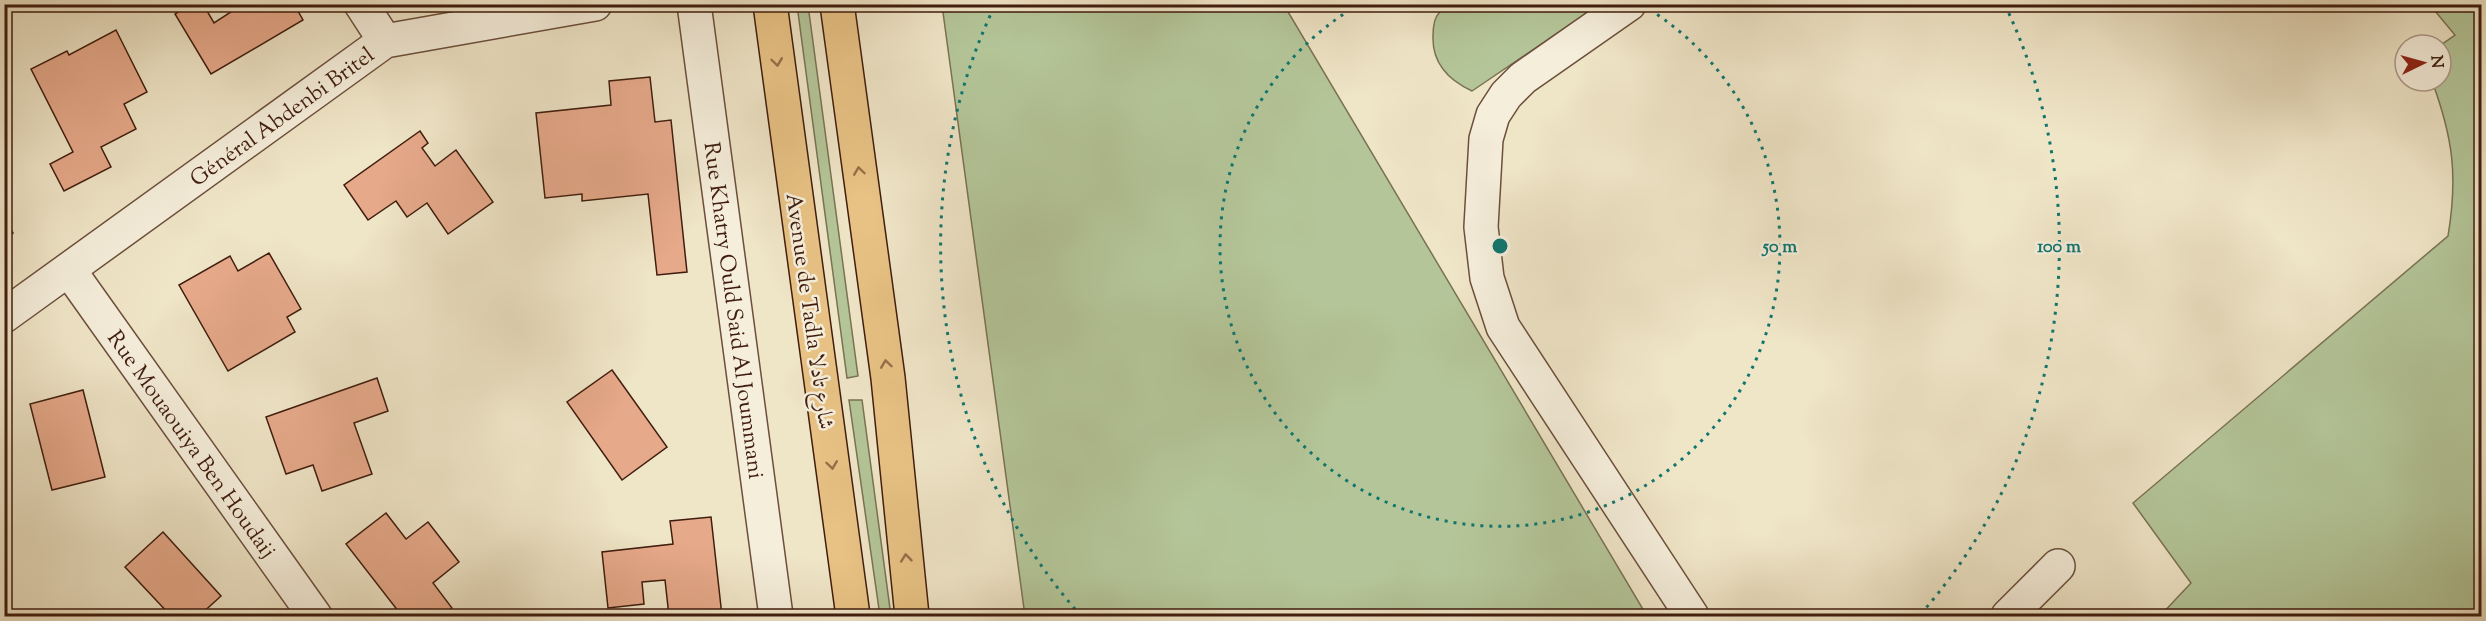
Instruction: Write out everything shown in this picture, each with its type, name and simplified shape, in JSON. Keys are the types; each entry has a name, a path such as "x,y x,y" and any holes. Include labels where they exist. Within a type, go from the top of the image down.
{"main road":[{"name":"Avenue de Tadla شارع تادلا","path":"770,4 853,616"},
{"path":"837,4 888,378 912,616"}],"street":[{"path":"361,4 384,41"},
{"name":"Général Abdenbi Britel","path":"4,316 384,41 595,4"},
{"name":"Rue Khatry Ould Said Al Joummani","path":"694,4 776,616"},
{"path":"1629,4 1523,78 1506,95 1493,115 1486,139 1481,216 1483,252 1487,278 1503,327 1692,616"},
{"name":"Rue Mouaouiya Ben Houdaij","path":"69,270 315,616"},
{"path":"2008,616 2058,566"}],"green space":[{"path":"797,5 808,5 858,376 847,378"},
{"path":"942,5 1284,5 1647,616 1025,616"},
{"path":"1451,5 1599,5 1472,91 1456,82 1443,70 1433,46 1437,15"},
{"path":"2430,5 2481,5 2481,616 2160,616 2191,583 2133,503 2448,236 2453,194 2452,157 2445,121 2436,93 2453,93 2453,36 2455,35"},
{"path":"849,400 862,400 891,616 880,616"}],"building":[{"path":"191,4 203,4 214,23 243,4 294,4 303,20 211,74 175,14"},
{"path":"116,30 147,92 124,104 136,129 101,147 111,167 64,191 50,164 73,152 31,69 67,51 69,55"},
{"path":"650,77 655,122 671,120 687,272 657,275 648,194 582,201 582,194 545,198 536,113 611,105 609,81"},
{"path":"420,131 428,143 422,148 435,166 456,150 493,202 448,234 427,203 407,217 396,201 368,220 344,185"},
{"path":"4,218 13,233 4,238"},
{"path":"269,253 301,309 287,317 295,332 228,371 179,285 230,256 238,271"},
{"path":"612,370 667,447 622,480 567,402"},
{"path":"377,378 388,411 354,423 372,474 322,491 313,465 286,474 266,417"},
{"path":"83,390 105,477 52,490 30,404"},
{"path":"386,513 406,539 428,522 459,562 433,583 452,608 441,616 402,616 346,544"},
{"path":"711,517 722,616 669,616 665,580 642,582 644,604 608,608 602,552 673,544 670,521"},
{"path":"163,532 221,596 199,616 171,616 125,567"}]}
